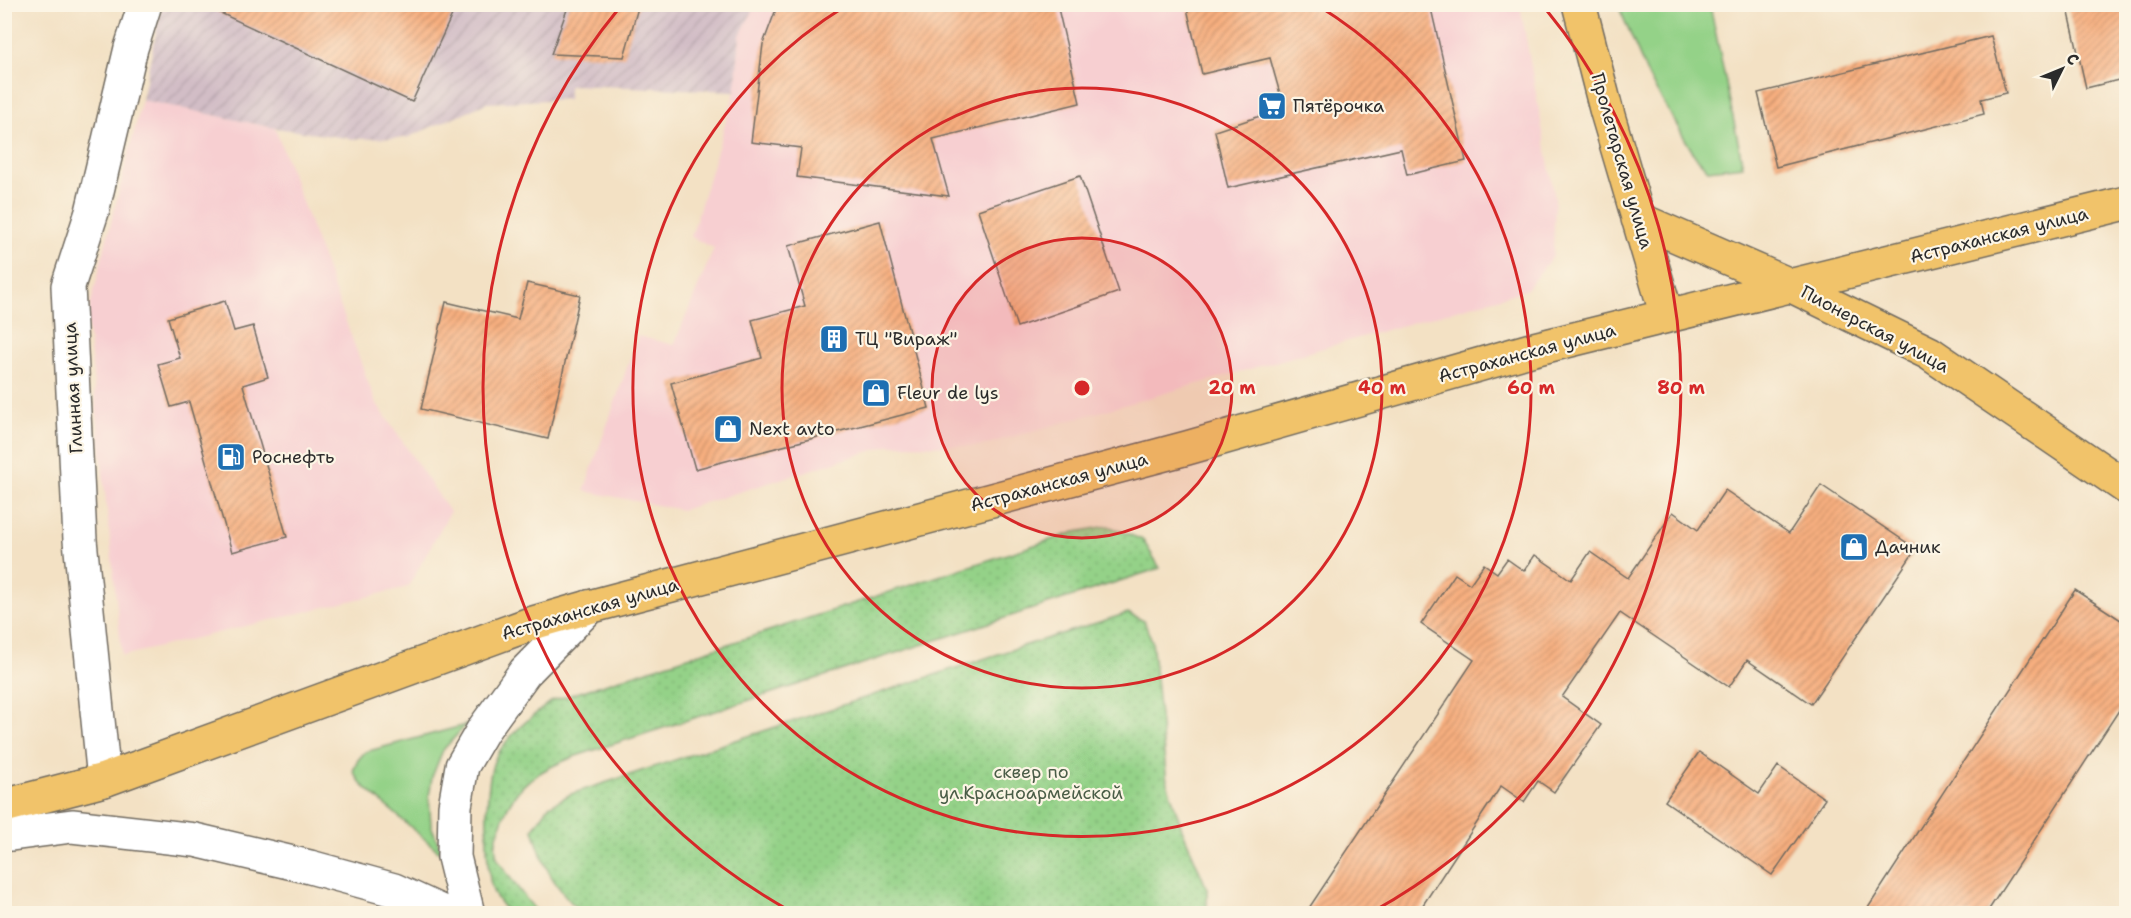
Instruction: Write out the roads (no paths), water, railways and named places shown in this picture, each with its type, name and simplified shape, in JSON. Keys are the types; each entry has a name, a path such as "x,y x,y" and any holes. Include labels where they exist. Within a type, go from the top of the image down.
{"main road":[{"name":"Пролетарская улица","path":"1579,4 1606,110 1667,316"},
{"name":"Астраханская улица","path":"4,806 104,780 533,623 1175,451 1534,349 2127,203"},
{"name":"Пионерская улица","path":"1638,219 1792,286 1929,353 2127,487"}],"street":[{"name":"Глинная улица","path":"104,780 80,540 68,286 92,212 131,48 145,4"},
{"path":"468,914 454,858 455,806 462,766 483,730 525,672 590,607"},
{"path":"4,835 72,826 195,840 310,867 394,890 446,914"}],"place":[{"name":"Пятёрочка","path":"1272,106"},
{"name":"ТЦ \"Вираж\"","path":"834,339"},
{"name":"Fleur de lys","path":"876,393"},
{"name":"Next avto","path":"728,429"},
{"name":"Роснефть","path":"231,457"},
{"name":"Дачник","path":"1854,547"}],"park label":[{"name":"сквер по ул.Красноармейской","path":"1031,782"}]}
